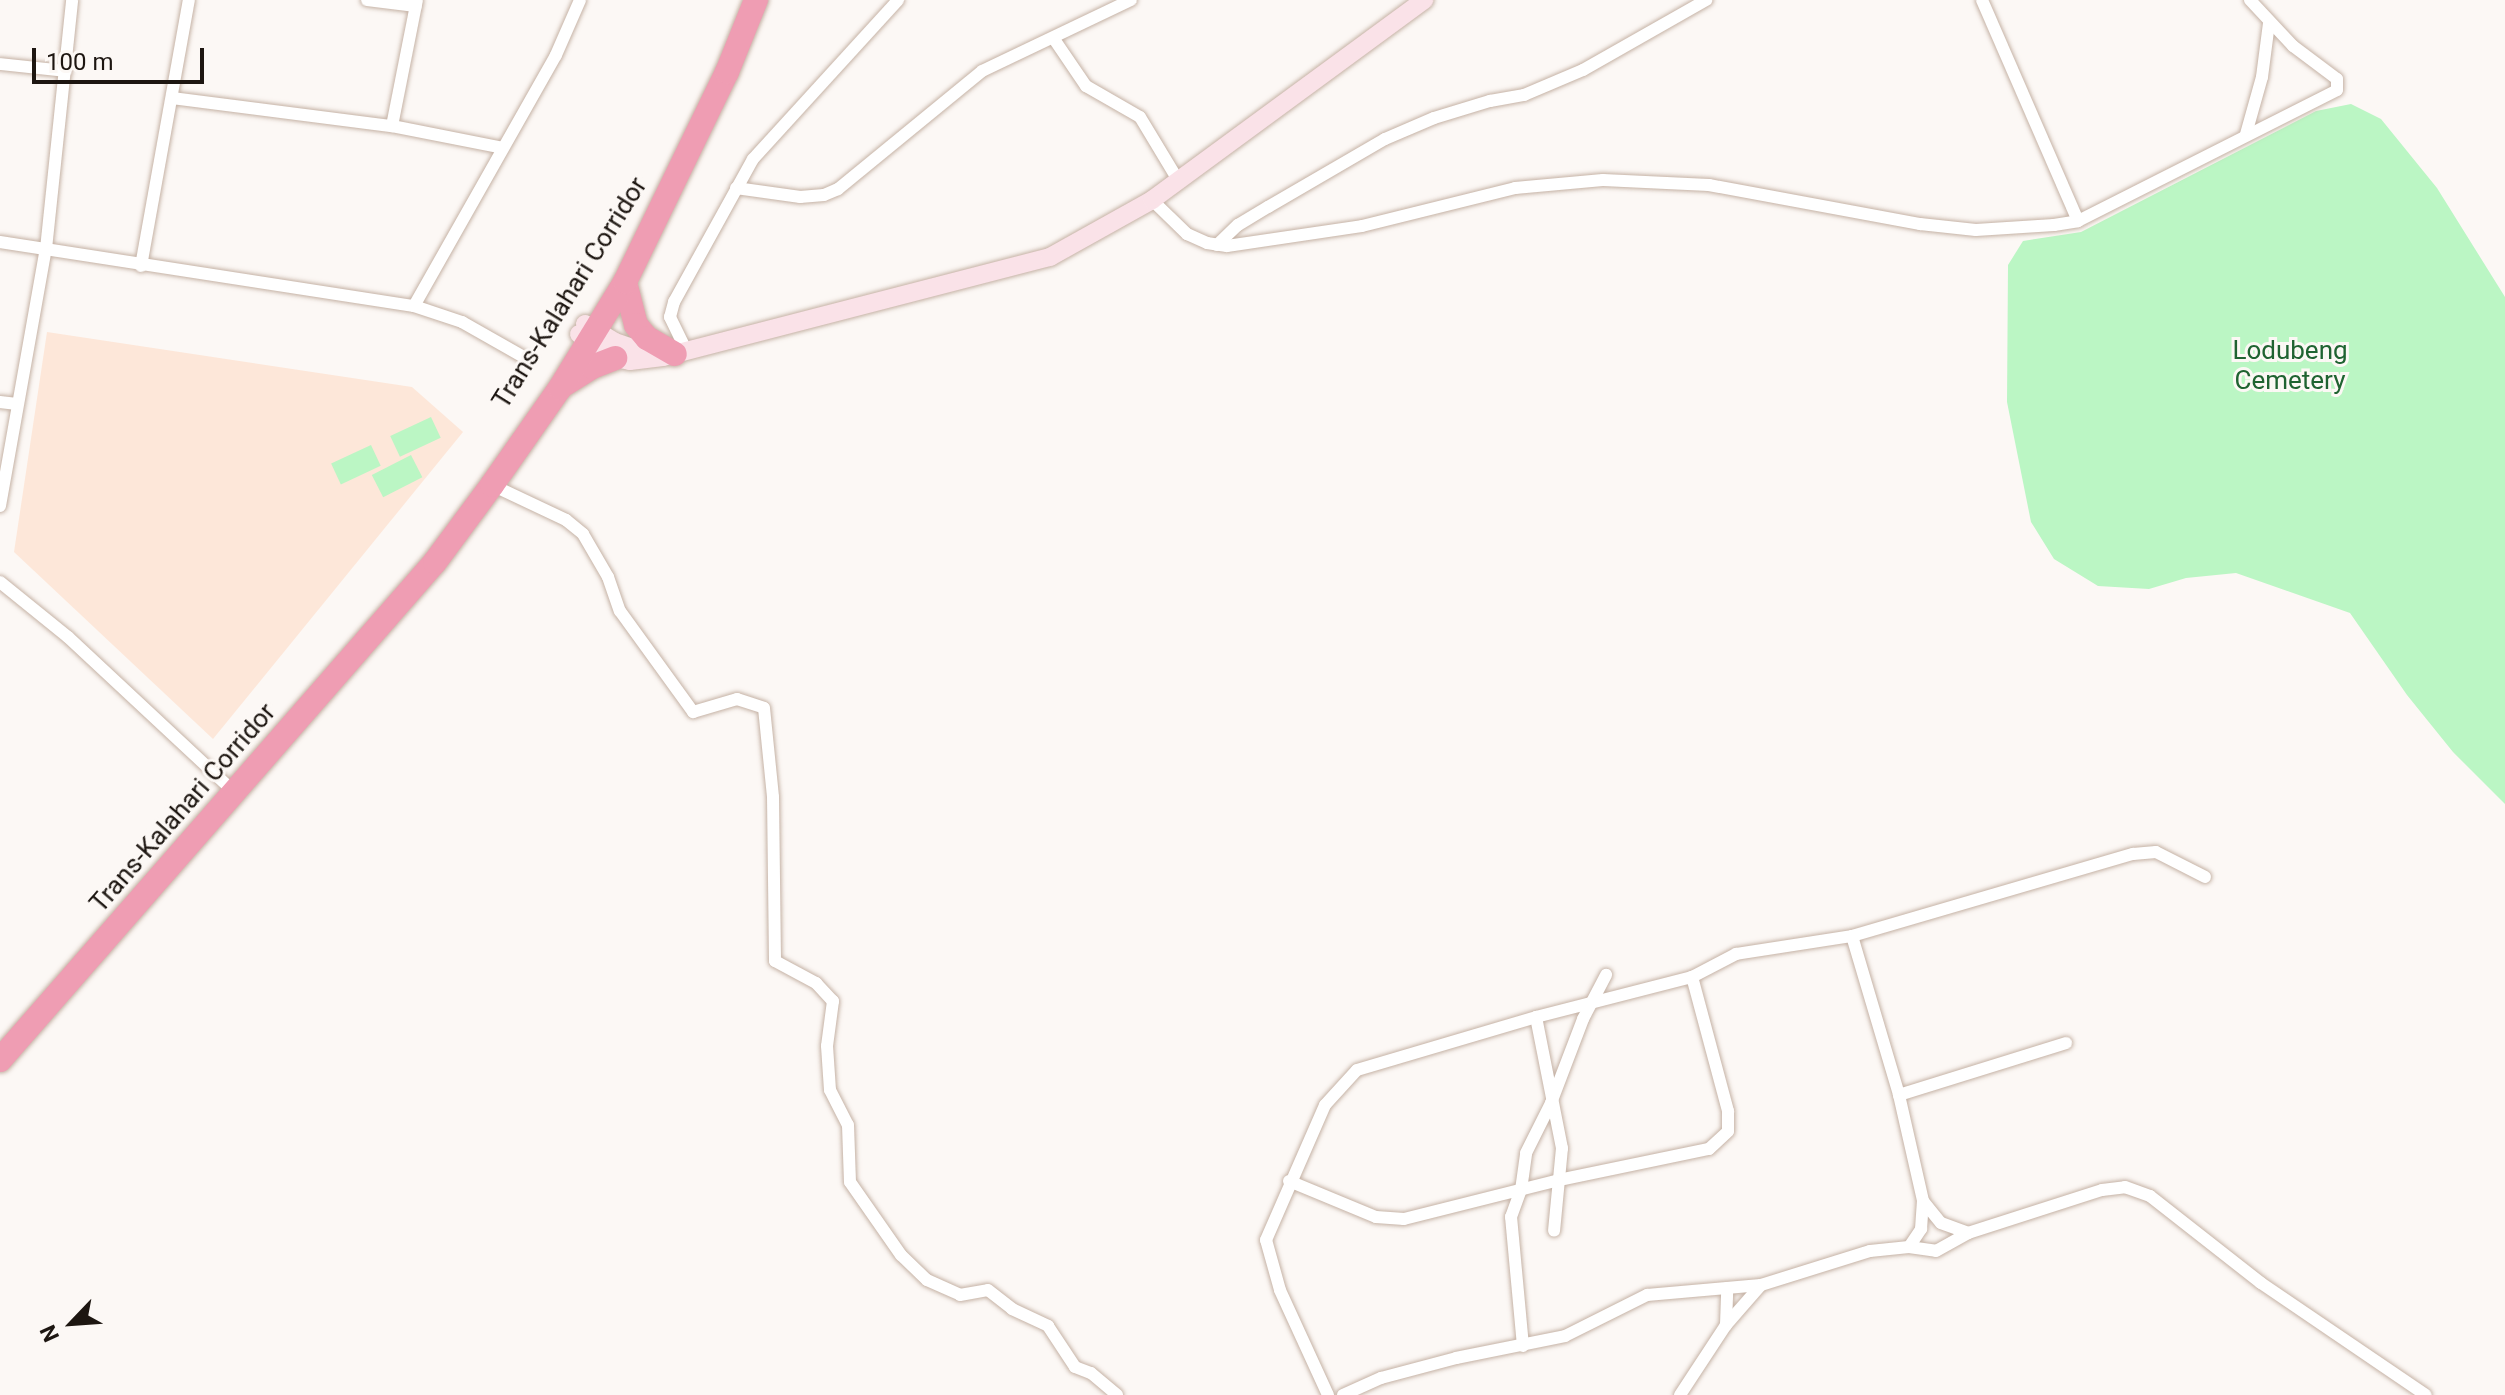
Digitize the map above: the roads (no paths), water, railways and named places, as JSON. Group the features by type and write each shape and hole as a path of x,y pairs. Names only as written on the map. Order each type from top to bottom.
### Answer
{"highway":[{"name":"Trans-Kalahari Corridor","path":"0,1060 435,562 492,485 560,388 624,256 672,183 727,72 756,0"},
{"name":"Trans-Kalahari Corridor","path":"408,591 625,282 664,207 672,183"},
{"path":"625,282 636,325 647,338 675,354"},
{"path":"560,388 592,367 615,358"}],"street":[{"path":"0,506 46,249 72,0"},
{"path":"141,266 189,0"},
{"path":"367,0 417,3 392,126"},
{"path":"414,306 556,55 580,0"},
{"path":"675,354 670,317 674,302 753,159 898,0"},
{"path":"736,188 800,197 824,195 838,189 982,71 1131,0"},
{"path":"587,332 615,358 630,361 675,354 1050,257 1152,200 1424,0"},
{"path":"1217,245 1238,225 1385,139 1462,109 1524,95 1583,70 1706,0"},
{"path":"1982,0 2078,221"},
{"path":"1152,200 1187,234 1217,245 1239,245 1362,226 1515,188 1603,180 1709,185 1904,222 1987,231 2078,221 2337,90 2337,79 2312,63 2269,23 2250,0"},
{"path":"2246,134 2262,77 2269,23"},
{"path":"1054,39 1086,86 1140,117 1178,180"},
{"path":"0,64 66,71"},
{"path":"172,98 392,126 503,148"},
{"path":"0,242 414,306 462,322 527,359"},
{"path":"587,332 641,353 675,354"},
{"path":"0,402 17,404"},
{"path":"492,485 566,520 583,534 608,577 620,611 693,712 737,699 764,708 773,797 775,961 816,983 833,1001 827,1046 830,1090 848,1125 850,1182 901,1255 927,1280 960,1295 988,1290 1012,1309 1048,1326 1075,1367 1091,1373 1117,1395"},
{"path":"0,582 68,637 233,791"},
{"path":"1328,1395 1280,1290 1266,1240 1289,1181 1325,1105 1357,1070 1536,1017 1692,977 1736,954 1852,936 2133,854 2156,852 2205,877"},
{"path":"1852,936 1899,1095 1923,1201 1921,1229 1909,1247"},
{"path":"1523,1346 1511,1217 1521,1190 1526,1153 1606,975"},
{"path":"1289,1181 1390,1219 1404,1219 1559,1180 1693,1155 1719,1143 1728,1131 1725,1099 1692,977"},
{"path":"1536,1017 1562,1148 1554,1231"},
{"path":"1899,1095 2066,1043"},
{"path":"1343,1395 1381,1378 1494,1348 1523,1346 1565,1336 1647,1295 1761,1285 1870,1251 1909,1247 1936,1251 1968,1233 2102,1190 2125,1187 2150,1196 2261,1283 2426,1395"},
{"path":"1923,1201 1941,1223 1968,1233"},
{"path":"1680,1395 1726,1325 1761,1285"},
{"path":"1726,1325 1727,1288"}],"park label":[{"name":"Lodubeng Cemetery","path":"2290,366"}]}
